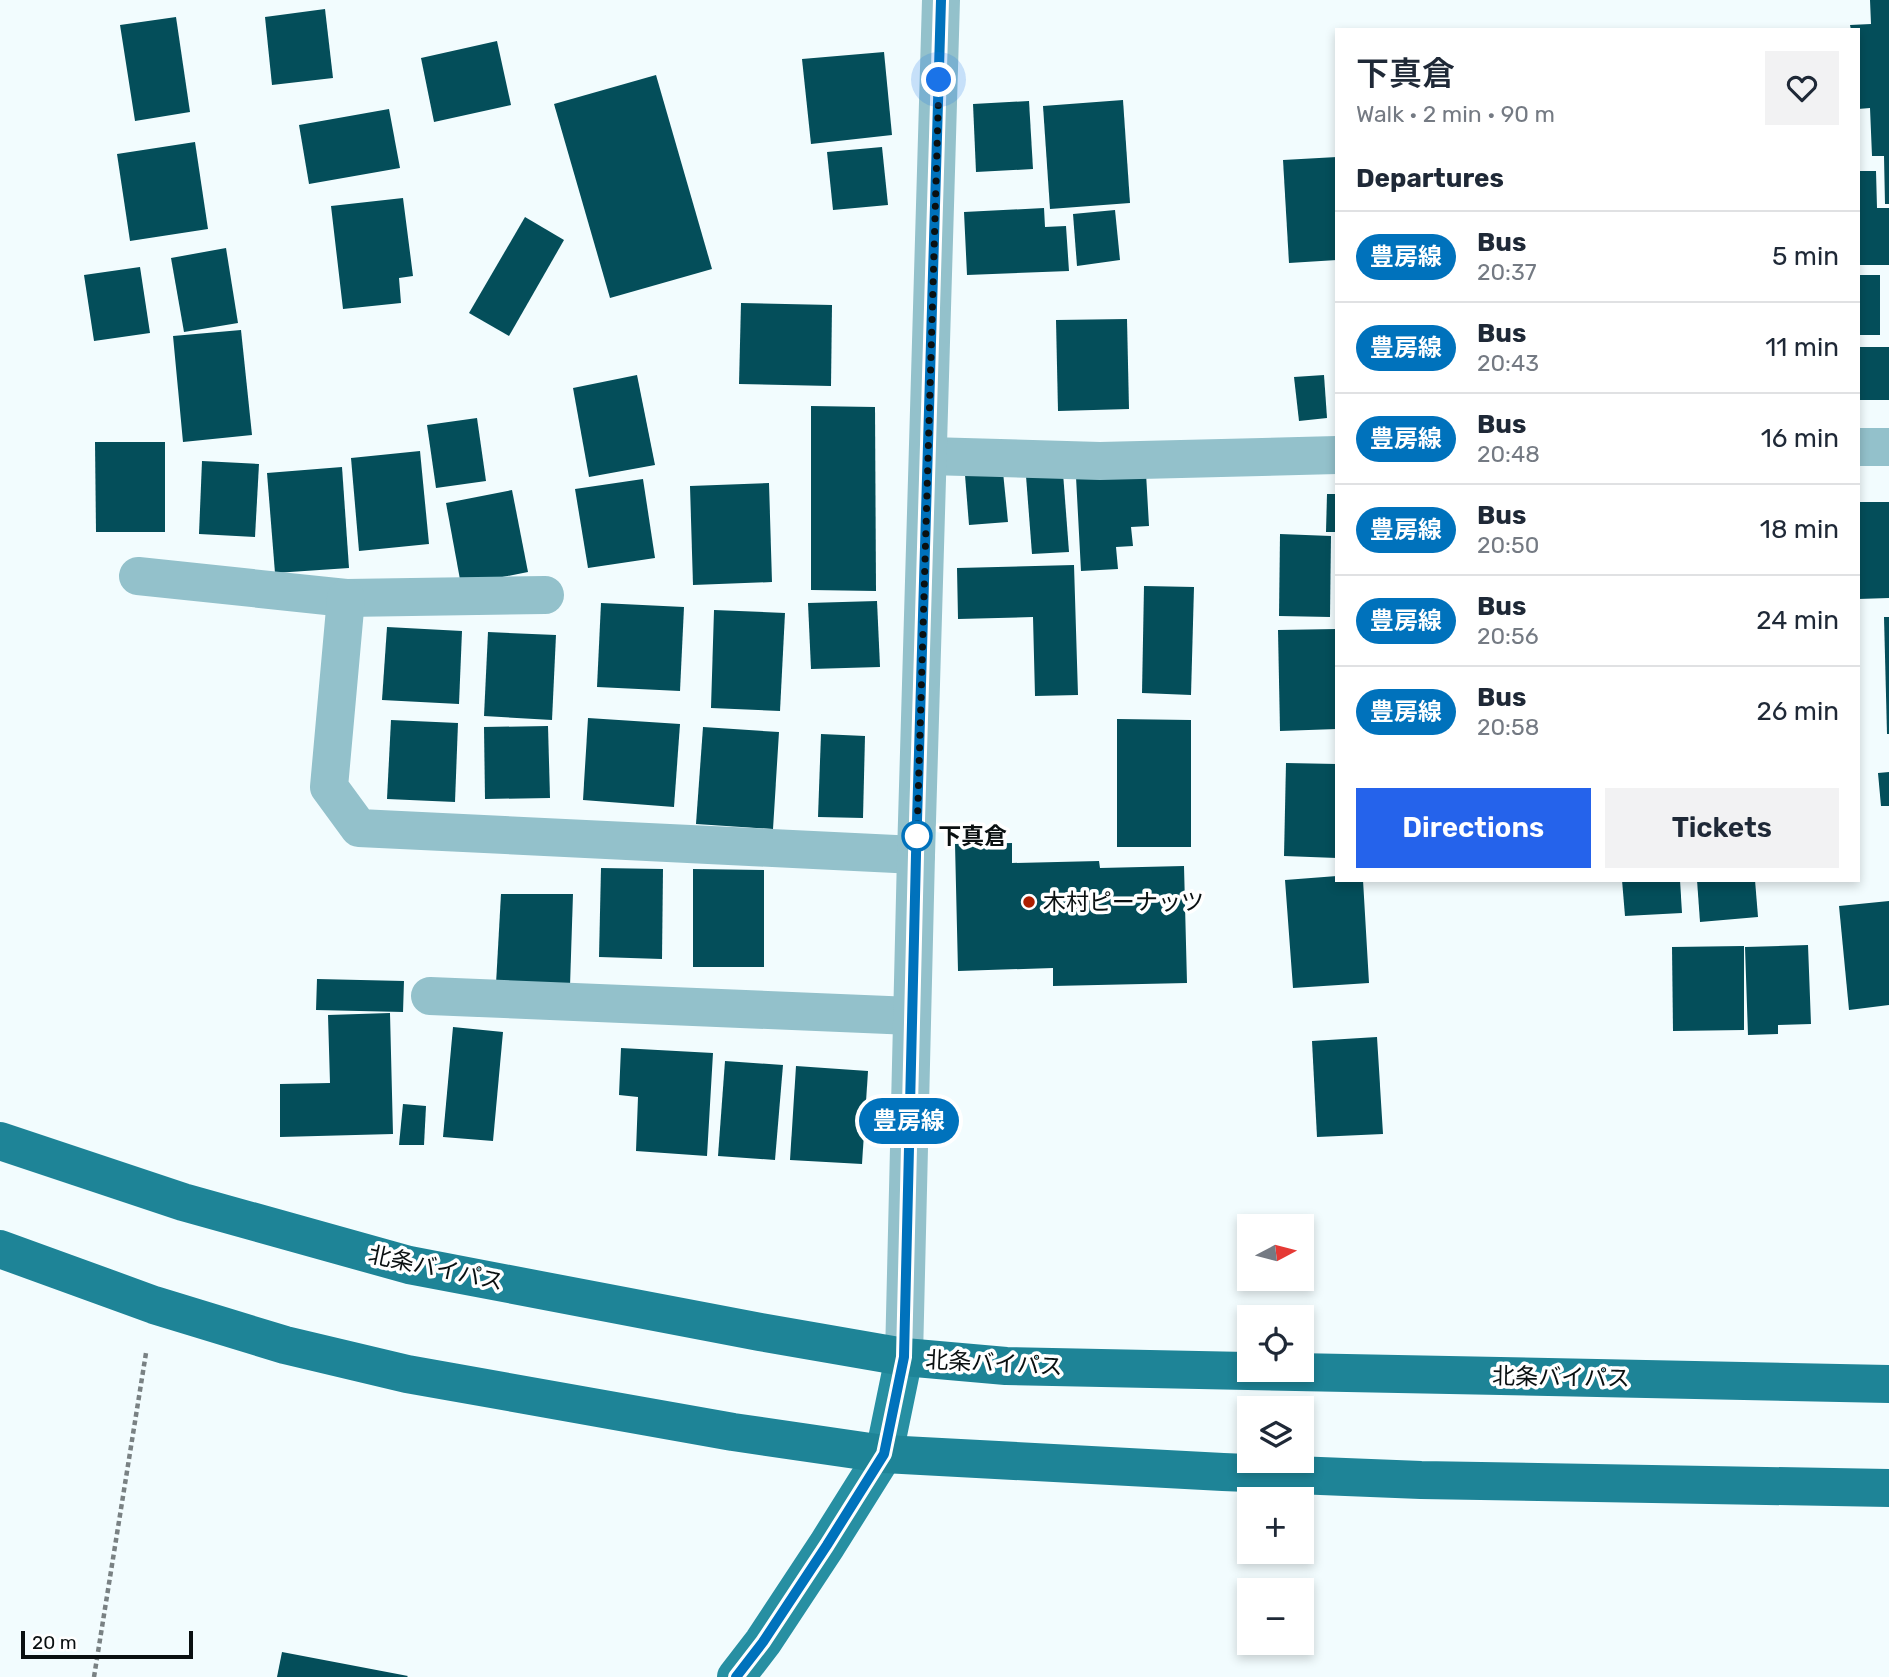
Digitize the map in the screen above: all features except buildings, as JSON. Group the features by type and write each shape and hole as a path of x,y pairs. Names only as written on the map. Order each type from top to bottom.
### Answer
{"highway":[{"name":"北条バイパス","path":"0,1141 183,1202 410,1265 904,1357 1006,1366 1889,1384"},
{"path":"0,1249 154,1305 285,1345 407,1374 733,1432 884,1454 1421,1480 1889,1488"}],"main road":[{"path":"736,1677 763,1642 884,1454 904,1357"}],"street":[{"path":"904,1357 941,0"},
{"path":"1860,447 1889,447"},
{"path":"929,456 1100,461 1335,455"},
{"path":"138,576 346,598 545,595"},
{"path":"346,598 329,787 359,828 916,855"},
{"path":"430,996 912,1016"}],"path":[{"path":"94,1677 154,1305"}],"bus line":[{"name":"豊房線","path":"736,1677 763,1642 884,1454 904,1357 941,0"}],"place":[{"name":"下真倉","path":"917,836"},
{"name":"木村ピーナッツ","path":"1029,902"}],"route":[{"path":"917,836 939,80"}]}
